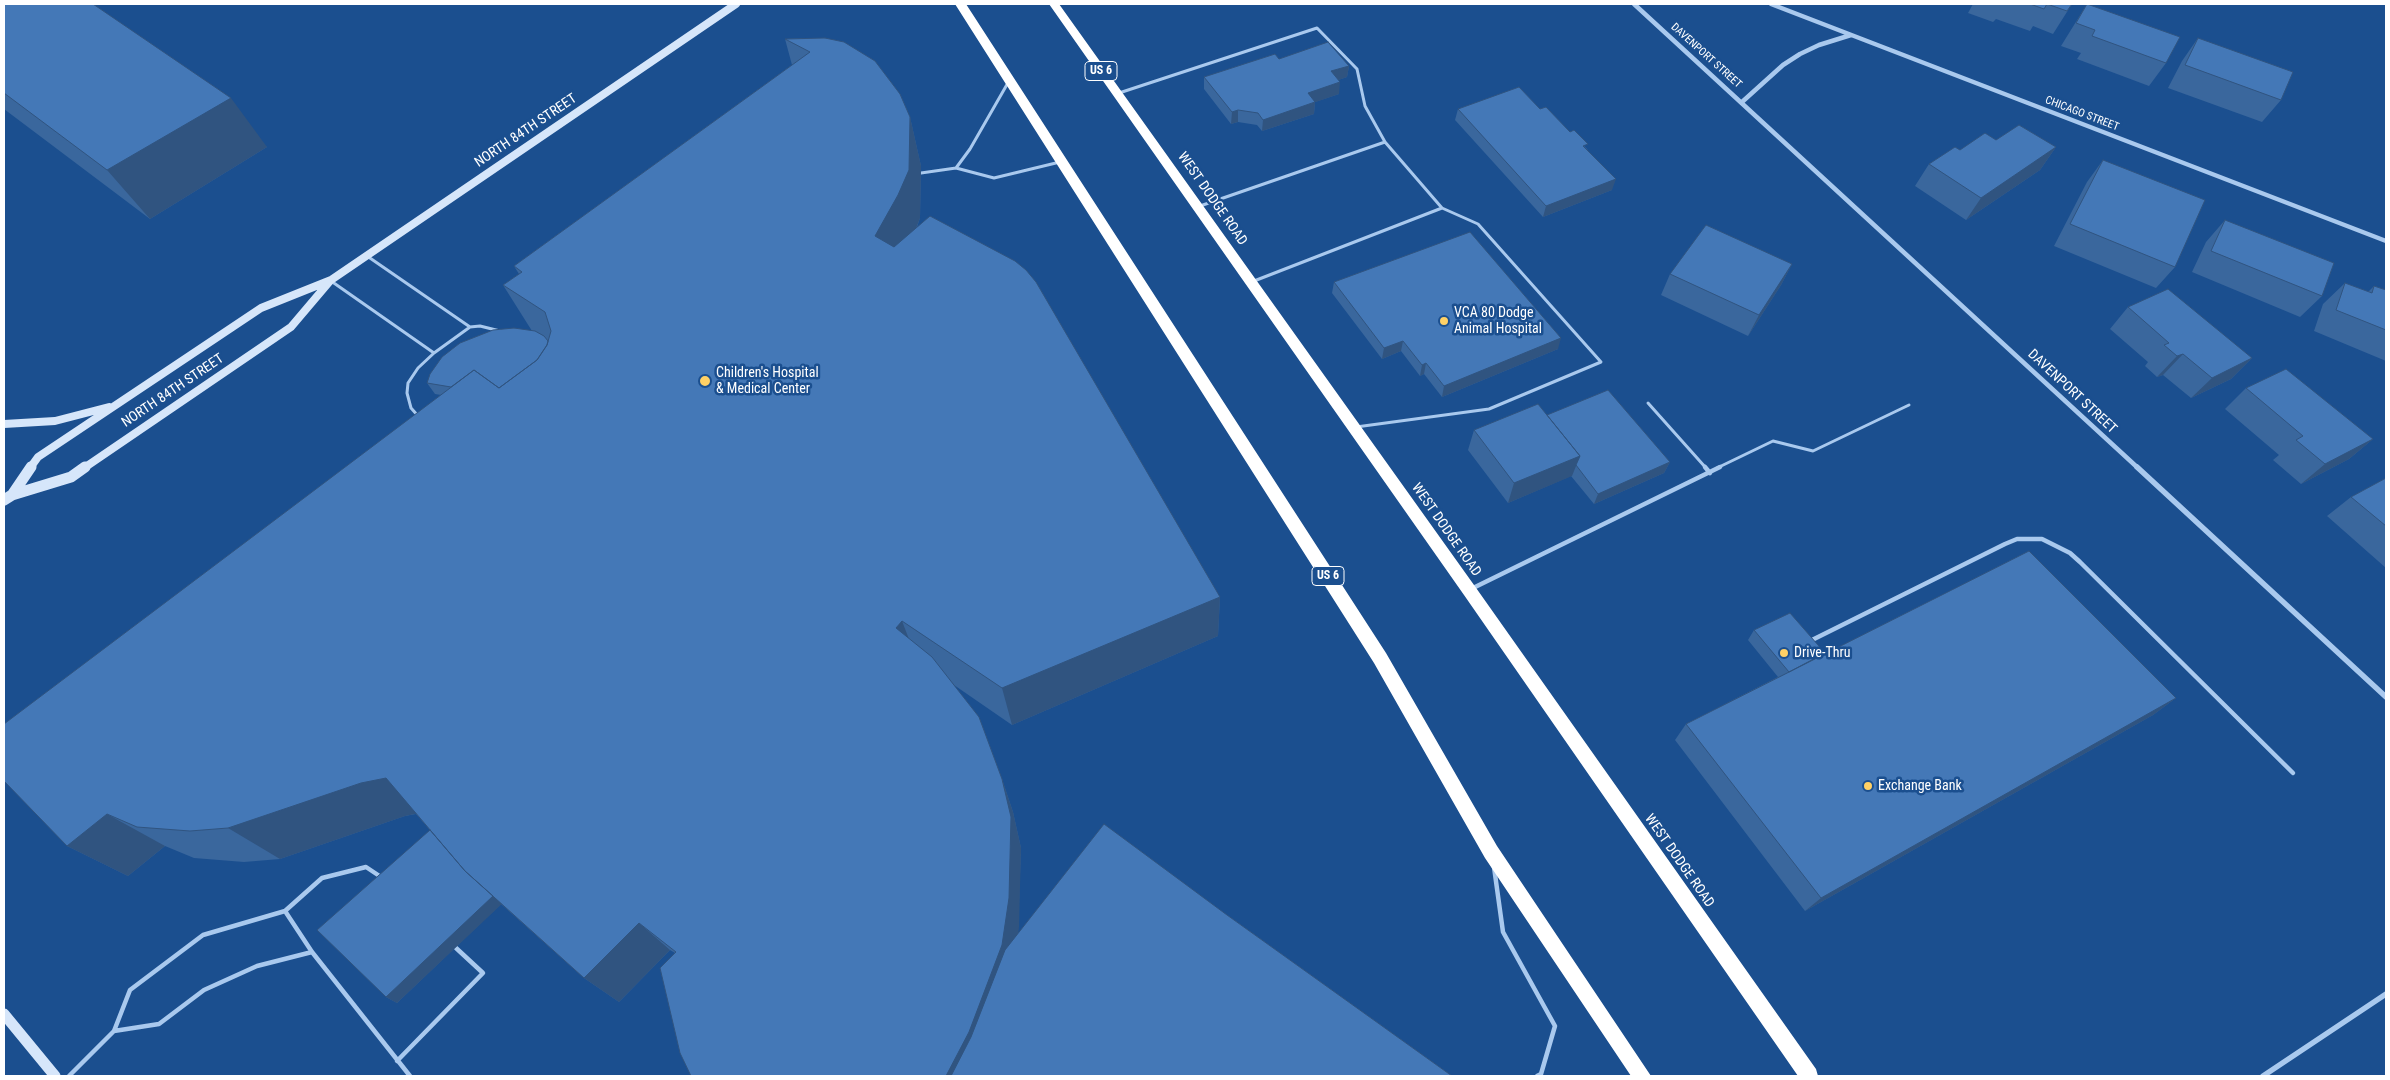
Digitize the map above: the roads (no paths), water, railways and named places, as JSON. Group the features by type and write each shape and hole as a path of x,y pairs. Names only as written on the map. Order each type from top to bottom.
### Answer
{"highway":[{"name":"US 6","path":"960,4 1010,79 1380,658 1492,852 1642,1076"},
{"name":"WEST DODGE ROAD","path":"1054,4 1469,590 1809,1076"}],"main road":[{"name":"NORTH 84TH STREET","path":"8,498 38,458 261,308 331,280 736,4"},
{"name":"NORTH 84TH STREET","path":"8,498 71,477 291,327 331,280"},
{"name":"NORTH 84TH STREET","path":"4,424 55,420 117,405"},
{"path":"4,1014 55,1076"}],"street":[{"name":"DAVENPORT STREET","path":"1634,4 2386,697"},
{"name":"CHICAGO STREET","path":"1771,4 2386,241"},
{"name":"DAVENPORT STREET","path":"1742,102 1783,65 1800,54 1819,45 1852,35"},
{"path":"2263,1076 2386,994"}],"lane":[{"path":"1117,94 1317,28 1357,69 1365,106 1385,142 1442,208 1478,224 1601,362 1489,409 1354,428"},
{"path":"956,168 970,149 1010,79"},
{"path":"1198,207 1385,142"},
{"path":"921,173 956,168 994,178 1063,162"},
{"path":"1251,282 1442,208"},
{"path":"367,256 470,327"},
{"path":"331,280 434,353"},
{"path":"423,419 415,414 411,408 407,393 408,384 418,368 434,353 470,327 480,326 503,332"},
{"path":"1648,403 1710,473"},
{"path":"1469,590 1773,441 1813,450 1909,405"},
{"path":"1802,644 2016,539 2042,539 2056,545 2080,562 2293,773"},
{"path":"1492,852 1504,932 1555,1026 1541,1074 1537,1076"},
{"path":"69,1076 114,1031 130,990 203,935 286,910 322,878 366,867 389,882"},
{"path":"286,910 312,952 410,1076"},
{"path":"397,1061 484,974 456,948"},
{"path":"114,1031 159,1024 204,990 257,966 312,952"}],"place":[{"name":"VCA 80 Dodge Animal Hospital","path":"1444,321"},
{"name":"Children's Hospital & Medical Center","path":"705,381"},
{"name":"Drive-Thru","path":"1784,653"},
{"name":"Exchange Bank","path":"1868,786"}]}
